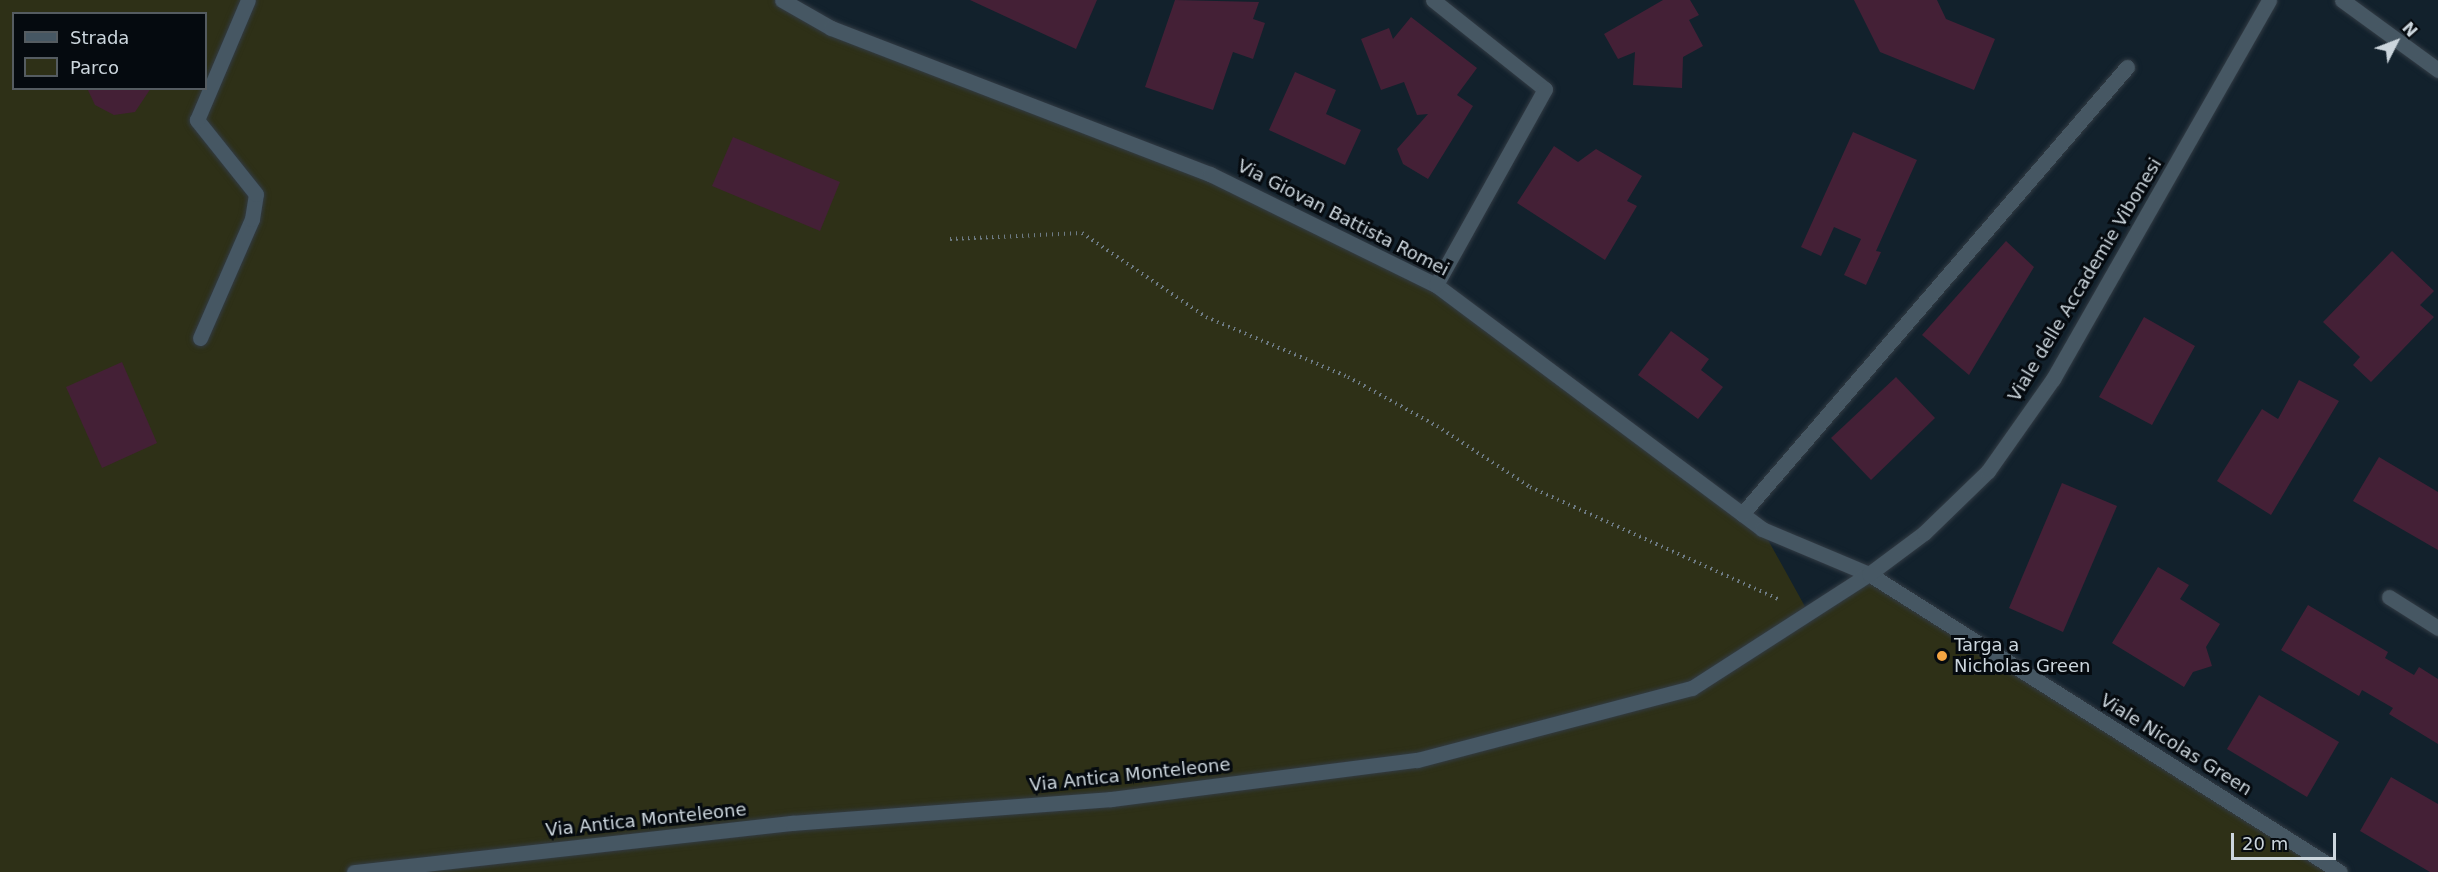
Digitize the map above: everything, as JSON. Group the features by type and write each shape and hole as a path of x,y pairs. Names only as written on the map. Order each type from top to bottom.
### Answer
{"street":[{"path":"200,338 252,219 256,194 197,120 248,0"},
{"name":"Via Giovan Battista Romei","path":"782,0 831,28 1210,174 1436,285 1762,529 1869,574"},
{"path":"1433,0 1545,89 1436,285"},
{"name":"Viale delle Accademie Vibonesi","path":"1869,574 1924,533 1988,471 2033,406 2136,238 2269,0"},
{"path":"2342,0 2438,70"},
{"path":"1742,514 2127,67"},
{"name":"Via Antica Monteleone","path":"354,872 792,823 1111,799 1417,760 1692,688 1869,574"},
{"name":"Viale Nicolas Green","path":"1869,574 2340,872"},
{"path":"2389,597 2438,628"}],"path":[{"path":"950,239 1082,233 1206,317 1348,377 1437,426 1530,487 1808,613"}],"green space":[{"path":"0,0 782,0 831,28 1210,174 1436,285 1762,529 1808,612 1869,574 2340,872 0,872"}],"building":[{"path":"970,0 1097,0 1076,49"},
{"path":"1175,0 1259,2 1253,19 1265,23 1253,59 1233,52 1213,110 1145,87"},
{"path":"1663,0 1690,0 1699,15 1689,20 1703,46 1683,57 1682,88 1633,85 1635,52 1618,59 1604,34"},
{"path":"1854,0 1937,0 1946,19 1995,39 1974,90 1880,52"},
{"path":"1411,17 1477,68 1457,95 1473,106 1428,179 1403,164 1397,149 1428,114 1417,115 1404,82 1381,90 1361,39 1389,28 1393,39"},
{"path":"1295,72 1336,90 1326,114 1361,130 1345,165 1269,130"},
{"path":"88,90 150,90 135,112 114,115 95,105"},
{"path":"1853,132 1917,160 1876,251 1881,252 1866,285 1844,275 1861,239 1834,227 1821,256 1801,247"},
{"path":"733,137 840,182 820,231 712,186"},
{"path":"1554,146 1578,162 1596,149 1642,176 1627,201 1637,206 1605,260 1517,203"},
{"path":"2006,241 2034,267 1969,375 1922,335"},
{"path":"2392,251 2434,291 2420,305 2434,317 2371,382 2353,365 2360,357 2323,322"},
{"path":"2144,317 2195,346 2152,425 2099,397"},
{"path":"1671,331 1709,359 1701,370 1723,387 1698,419 1638,375"},
{"path":"122,362 157,443 102,468 66,387"},
{"path":"1896,377 1935,418 1871,480 1831,438"},
{"path":"2299,380 2339,401 2271,515 2217,481 2262,409 2278,419"},
{"path":"2379,457 2438,492 2438,550 2353,501"},
{"path":"2062,483 2117,506 2063,632 2009,608"},
{"path":"2158,567 2189,585 2180,599 2220,624 2206,647 2212,666 2193,672 2184,687 2112,643"},
{"path":"2308,605 2388,652 2385,658 2414,675 2419,667 2438,679 2438,744 2389,714 2393,708 2362,690 2359,696 2281,650"},
{"path":"2259,695 2339,742 2307,797 2227,749"},
{"path":"2391,777 2438,804 2438,872 2430,872 2360,831"}],"place":[{"name":"Targa a Nicholas Green","path":"1942,656"}]}
